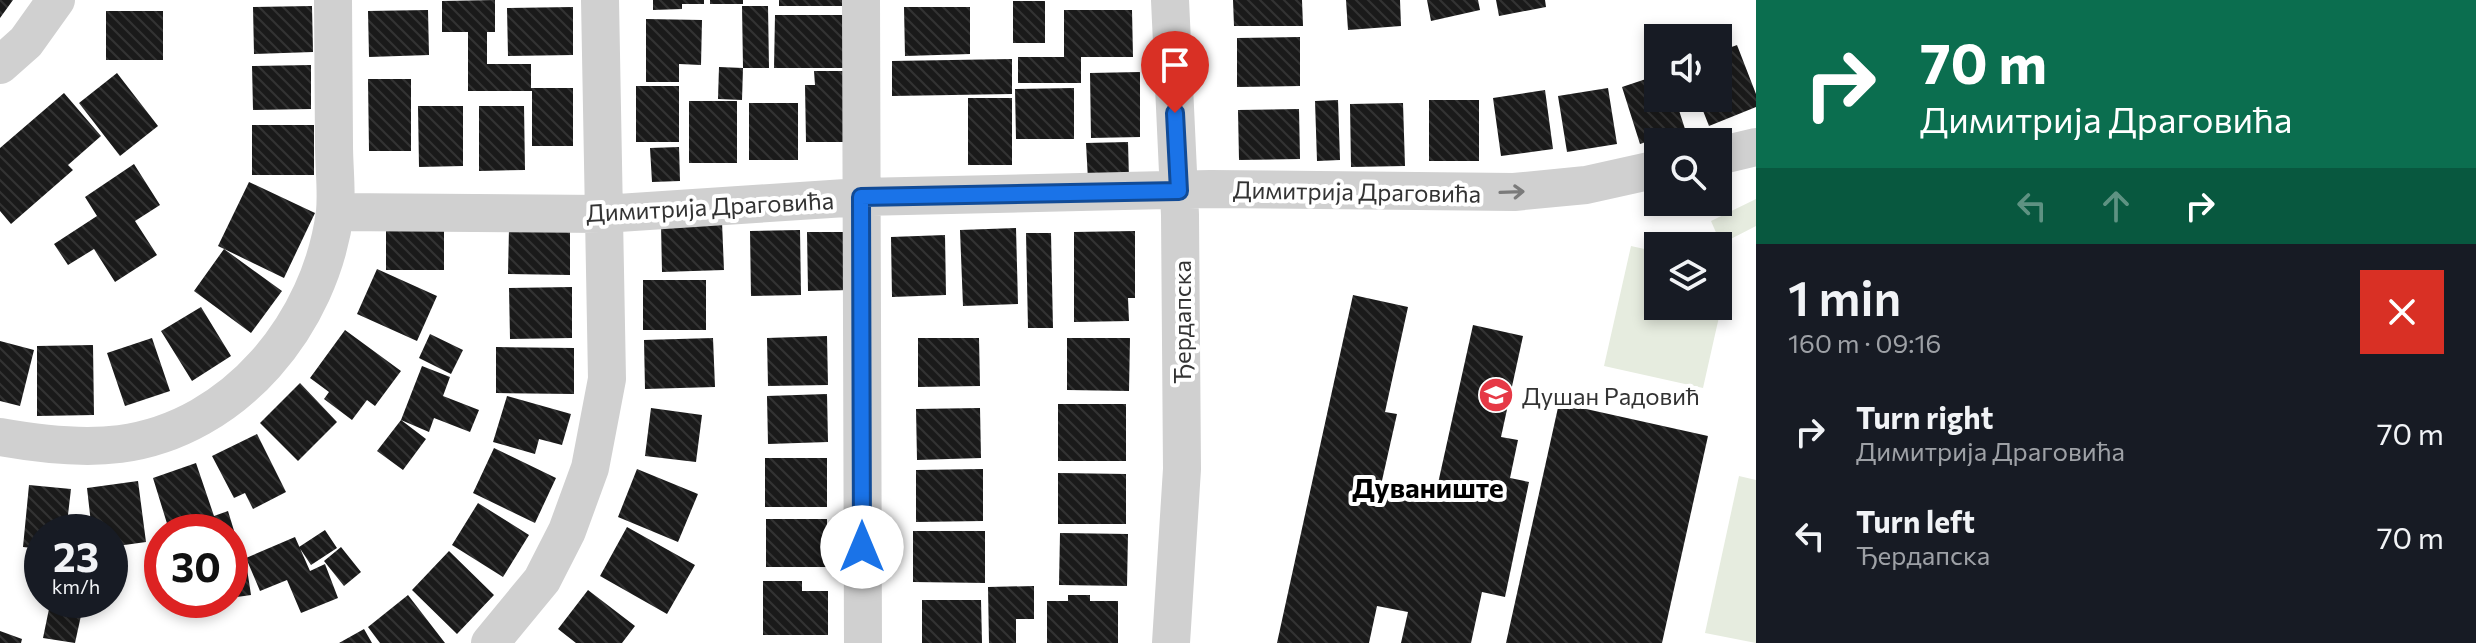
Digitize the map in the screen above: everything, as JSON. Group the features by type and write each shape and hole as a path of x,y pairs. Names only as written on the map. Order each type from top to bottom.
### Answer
{"street":[{"path":"0,65 26,42 56,0"},
{"path":"0,437 86,446 122,444 159,435 226,403 270,360 295,324 317,283 335,212 333,0"},
{"path":"490,643 542,580 567,531 590,468 607,379 600,0"},
{"path":"861,0 863,643"},
{"name":"Ђердапска","path":"1170,0 1179,191 1182,488 1171,643"},
{"path":"1732,153 1756,147"},
{"name":"Димитрија Драговића","path":"335,212 603,214 861,197 1179,191 1514,192 1586,185 1644,172"}],"shaded area":[{"path":"1756,199 1756,226 1732,238 1732,232 1716,232 1711,221 1721,216 1732,216 1732,211"},
{"path":"1631,246 1644,249 1644,320 1718,320 1703,388 1604,366"},
{"path":"1739,476 1756,480 1756,643 1705,633"}],"building":[{"path":"0,0 13,0 0,18"},
{"path":"495,0 495,32 487,32 487,64 531,64 531,88 573,88 573,146 532,146 532,91 468,91 468,32 442,32 442,1"},
{"path":"653,0 704,0 704,4 682,4 682,9 653,10"},
{"path":"710,0 743,0 743,4 710,4"},
{"path":"779,0 844,0 844,6 779,6"},
{"path":"1233,0 1302,0 1303,26 1234,26"},
{"path":"1346,0 1400,0 1401,26 1348,30"},
{"path":"1427,0 1478,0 1480,10 1431,21"},
{"path":"1496,0 1545,0 1546,7 1499,16"},
{"path":"1013,1 1045,1 1045,43 1013,43"},
{"path":"312,6 313,52 254,54 253,7"},
{"path":"742,6 768,6 769,68 743,68"},
{"path":"573,7 573,55 508,56 507,8"},
{"path":"904,7 970,7 970,54 905,56"},
{"path":"428,10 429,55 369,57 368,11"},
{"path":"1064,10 1132,10 1133,57 1081,57 1081,83 1018,83 1018,57 1064,57"},
{"path":"106,11 163,11 163,60 106,60"},
{"path":"775,15 843,15 843,68 774,68"},
{"path":"646,19 702,20 701,65 679,64 679,82 646,82"},
{"path":"1300,37 1300,86 1237,87 1237,38"},
{"path":"1737,45 1756,94 1756,107 1709,126 1704,112 1732,112 1732,47"},
{"path":"1012,59 1012,94 892,96 892,61"},
{"path":"311,65 311,109 253,110 252,66"},
{"path":"719,67 743,68 742,100 718,99"},
{"path":"814,71 848,71 849,142 806,142 805,85 815,85"},
{"path":"1140,72 1140,137 1091,138 1090,73"},
{"path":"117,73 158,126 120,156 79,103"},
{"path":"368,79 411,79 411,151 369,151"},
{"path":"1644,80 1644,112 1680,112 1685,128 1644,128 1644,143 1640,144 1622,87"},
{"path":"636,86 679,86 679,142 636,142"},
{"path":"1074,88 1074,139 1016,139 1015,89"},
{"path":"1608,88 1617,144 1567,152 1558,96"},
{"path":"1545,90 1553,149 1501,156 1493,98"},
{"path":"64,93 101,136 68,165 73,170 11,224 0,211 0,148"},
{"path":"968,98 1012,98 1012,165 968,165"},
{"path":"1338,100 1340,160 1317,161 1315,101"},
{"path":"1429,100 1479,100 1479,161 1429,161"},
{"path":"689,101 737,101 737,163 689,163"},
{"path":"749,103 798,103 798,160 749,160"},
{"path":"1403,103 1405,166 1351,167 1350,104"},
{"path":"418,106 463,106 463,166 419,167"},
{"path":"479,106 524,106 525,170 479,171"},
{"path":"1299,109 1300,159 1239,160 1238,110"},
{"path":"252,125 314,125 314,175 252,175"},
{"path":"1128,142 1129,179 1088,180 1086,143"},
{"path":"679,147 680,181 652,182 650,148"},
{"path":"134,164 160,205 135,221 157,255 115,282 94,249 68,265 54,244 97,216 85,197"},
{"path":"249,182 315,213 284,278 218,246"},
{"path":"722,222 724,270 662,272 661,224"},
{"path":"386,226 444,226 444,270 386,270"},
{"path":"509,228 570,228 570,275 508,274"},
{"path":"1016,228 1018,304 963,306 960,230"},
{"path":"800,230 801,295 751,296 750,231"},
{"path":"1135,231 1135,298 1128,298 1129,321 1074,322 1074,232"},
{"path":"807,232 851,232 851,290 808,291"},
{"path":"1026,233 1051,233 1053,328 1028,328"},
{"path":"945,235 946,295 892,297 891,237"},
{"path":"224,249 282,291 251,333 194,291"},
{"path":"377,269 437,296 417,341 357,314"},
{"path":"643,280 706,280 706,330 643,330"},
{"path":"572,287 572,338 510,339 509,288"},
{"path":"1353,295 1408,307 1385,412 1397,414 1381,485 1435,497 1473,325 1523,336 1501,437 1518,440 1510,478 1529,482 1505,597 1482,592 1471,643 1401,643 1408,612 1377,606 1369,643 1277,643"},
{"path":"201,307 231,356 192,381 161,331"},
{"path":"345,330 401,371 375,406 367,400 352,420 324,399 329,392 310,378"},
{"path":"430,334 463,350 451,374 419,358"},
{"path":"827,336 828,385 768,386 767,338"},
{"path":"152,338 170,391 125,406 107,353"},
{"path":"713,338 715,387 645,389 644,340"},
{"path":"918,338 979,338 980,386 918,387"},
{"path":"1067,338 1130,338 1129,391 1067,390"},
{"path":"0,341 34,350 20,406 0,401"},
{"path":"93,345 94,415 37,416 37,346"},
{"path":"496,347 574,348 574,394 496,393"},
{"path":"422,366 450,377 443,396 479,410 470,432 434,418 429,432 401,420"},
{"path":"300,383 337,422 298,461 260,423"},
{"path":"827,394 828,442 768,444 767,396"},
{"path":"507,396 571,414 562,445 539,439 535,454 493,442"},
{"path":"1559,403 1708,436 1662,643 1506,643"},
{"path":"1058,404 1126,404 1126,461 1058,461"},
{"path":"651,408 702,415 696,462 645,456"},
{"path":"980,408 981,458 917,460 916,409"},
{"path":"401,420 426,439 403,470 377,451"},
{"path":"257,434 286,492 253,509 245,493 234,498 212,456"},
{"path":"494,448 556,478 535,523 473,493"},
{"path":"765,458 827,458 827,507 765,507"},
{"path":"196,463 213,514 164,514 153,478"},
{"path":"637,469 698,494 678,542 618,517"},
{"path":"983,469 983,521 916,522 916,470"},
{"path":"1058,473 1126,474 1126,524 1058,524"},
{"path":"138,481 144,542 128,544 128,514 90,514 87,488"},
{"path":"29,485 71,489 68,514 26,514"},
{"path":"478,503 529,535 503,577 452,545"},
{"path":"766,519 827,519 827,567 766,567"},
{"path":"627,527 695,565 667,614 600,576"},
{"path":"325,530 337,548 311,565 299,547"},
{"path":"913,531 985,531 985,583 913,582"},
{"path":"1060,533 1128,534 1127,586 1059,585"},
{"path":"295,537 310,571 325,564 338,598 301,613 287,580 260,591 248,557"},
{"path":"341,547 361,572 344,586 324,561"},
{"path":"449,551 494,595 457,634 412,590"},
{"path":"763,581 802,581 802,591 828,591 828,635 763,635"},
{"path":"1034,586 1034,619 1016,619 1016,643 989,643 988,587"},
{"path":"588,590 635,626 622,643 576,643 558,629"},
{"path":"408,595 445,643 380,643 368,627"},
{"path":"1068,595 1090,595 1090,601 1118,601 1118,643 1047,643 1047,601 1068,601"},
{"path":"922,600 981,600 982,643 922,643"},
{"path":"47,618 80,618 75,643 43,638"},
{"path":"364,629 372,643 339,643"},
{"path":"0,631 22,639 21,643 0,643"}],"place":[{"name":"Душан Радовић","path":"1496,395"}],"district":[{"name":"Дуваниште","path":"1428,487"}],"route":[{"path":"862,547 861,197 1179,191 1175,113"}]}
